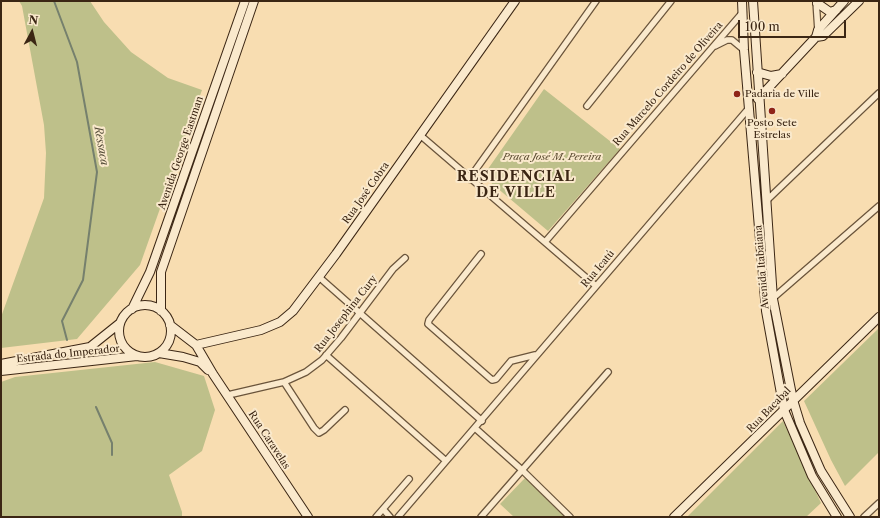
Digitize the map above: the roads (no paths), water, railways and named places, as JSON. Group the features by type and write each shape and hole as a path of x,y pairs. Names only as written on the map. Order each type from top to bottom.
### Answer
{"street":[{"name":"Avenida George Eastman","path":"132,309 150,272 245,1"},
{"name":"Avenida George Eastman","path":"161,311 162,272 254,1"},
{"name":"Rua José Cobra","path":"196,345 271,327 293,311 319,277 515,1"},
{"path":"469,178 596,1"},
{"path":"587,106 671,1"},
{"name":"Avenida Itabaiana","path":"742,1 744,50 750,107 764,302 784,410 812,476 837,517"},
{"name":"Avenida Itabaiana","path":"753,1 774,299 793,400 800,423 820,471 850,517"},
{"name":"Rua Icatú","path":"398,517 482,421 535,355 570,318 750,107 819,35 844,1"},
{"path":"819,35 859,1"},
{"path":"816,2 830,12 836,10"},
{"path":"816,2 819,35"},
{"name":"Rua Marcelo Cordeiro de Oliveira","path":"545,242 743,12"},
{"path":"711,48 727,40 734,41 744,50"},
{"path":"758,72 772,76 782,74"},
{"path":"766,201 879,93"},
{"path":"420,135 596,286"},
{"path":"764,302 774,299 879,206"},
{"path":"481,254 429,320 428,324 492,380 496,379 511,361 535,355"},
{"name":"Rua Josephina Cury","path":"228,396 284,382 306,372 326,355 393,269 405,258"},
{"path":"319,277 359,314 482,421"},
{"path":"147,305 161,311 170,325 196,345 213,374 200,362 183,357 159,353 144,357 136,356 129,352 121,343 118,331 120,323 127,312 132,309 147,305"},
{"name":"Rua Bacabal","path":"674,517 879,317"},
{"path":"1,364 90,347 120,323"},
{"path":"159,353 169,341 170,325"},
{"path":"326,355 446,461"},
{"name":"Estrada do Imperador","path":"1,371 136,356"},
{"path":"481,517 608,372"},
{"name":"Rua Caravelas","path":"213,374 308,517"},
{"path":"284,382 314,428 319,433 345,410"},
{"path":"475,428 522,470 570,517"},
{"path":"376,517 409,479"},
{"path":"864,517 879,503"},
{"path":"383,509 390,517"}],"waterway":[{"name":"Ressaca","path":"54,1 77,62 97,172 83,280 62,321 67,340"},
{"name":"Ressaca","path":"96,407 112,443 112,455"}],"place":[{"name":"Padaria de Ville","path":"737,94"},
{"name":"Posto Sete Estrelas","path":"772,111"}],"district":[{"name":"RESIDENCIAL DE VILLE","path":"516,186"}],"park label":[{"name":"Praça José M. Pereira","path":"552,157"}]}
